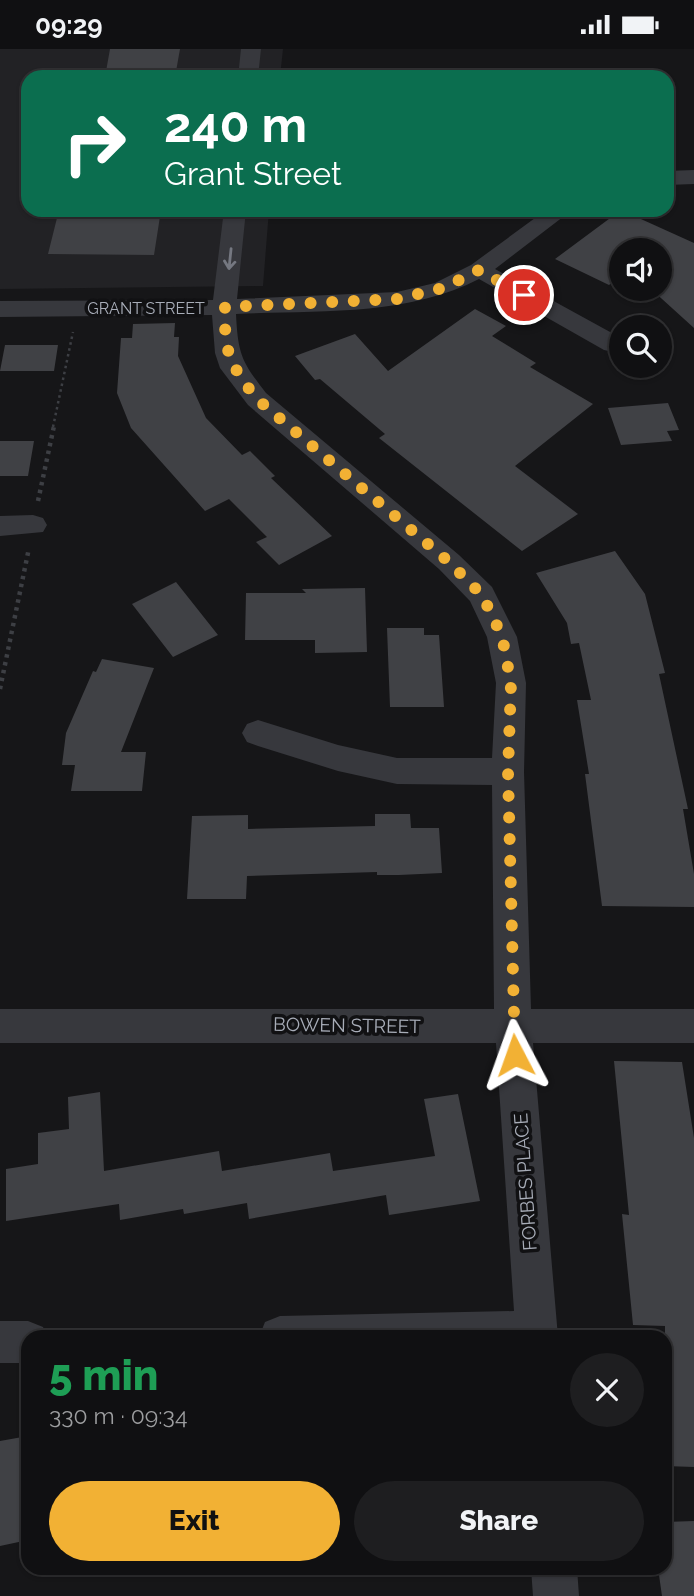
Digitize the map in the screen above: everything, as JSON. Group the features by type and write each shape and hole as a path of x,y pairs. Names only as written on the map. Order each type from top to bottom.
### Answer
{"street":[{"path":"249,70 251,49"},
{"path":"674,178 694,177"},
{"name":"FORBES PLACE","path":"234,217 225,307 225,342 233,369 257,399 449,562 482,595 502,636 511,683 508,772 513,1027 537,1330"},
{"name":"GRANT STREET","path":"0,309 225,307 397,299 443,288 479,270 551,217"},
{"path":"479,270 609,342"},
{"path":"0,526 33,525"},
{"path":"258,733 338,758 397,771 508,772"},
{"name":"BOWEN STREET","path":"0,1025 694,1025"},
{"path":"0,1342 21,1342"},
{"path":"554,1575 556,1596"}],"shaded area":[{"path":"0,49 283,49 281,70 21,70 21,217 268,217 263,286 0,289"}],"building":[{"path":"110,49 180,49 176,70 106,70"},
{"path":"57,217 160,217 154,255 48,254"},
{"path":"612,217 636,217 694,243 694,328 664,301 672,301 672,238 609,238 609,285 555,259"},
{"path":"475,309 506,326 492,336 536,363 530,367 593,404 515,466 578,514 522,551 379,438 385,434 320,379 315,380 295,356 355,334 388,371"},
{"path":"175,323 174,337 179,337 178,356 206,418 242,455 250,451 275,476 271,478 332,536 279,565 256,542 267,537 229,499 205,511 131,428 117,393 121,338 132,338 133,324"},
{"path":"5,345 58,345 54,371 0,371"},
{"path":"668,403 679,430 667,431 672,441 621,445 608,408"},
{"path":"0,441 34,441 28,476 0,476"},
{"path":"615,551 645,594 665,673 659,674 688,809 683,809 694,874 694,907 602,906 585,774 589,774 577,700 591,700 579,643 571,644 567,623 536,573"},
{"path":"176,582 218,635 173,657 132,604"},
{"path":"365,588 367,652 315,653 315,640 245,640 246,593 306,593 302,589"},
{"path":"387,628 424,628 424,635 439,635 444,707 390,707"},
{"path":"102,659 154,668 121,752 146,752 142,791 71,791 75,765 62,765 66,733 93,671 96,672"},
{"path":"375,814 410,814 411,828 439,828 442,873 247,876 246,899 187,899 192,816 248,815 248,829 375,826"},
{"path":"614,1061 682,1062 694,1138 694,1467 672,1466 672,1330 665,1330 665,1326 633,1325 622,1214 629,1215"},
{"path":"100,1092 104,1171 219,1151 222,1171 330,1153 333,1171 435,1156 424,1099 458,1094 480,1201 389,1215 386,1195 249,1219 247,1203 184,1214 183,1209 120,1220 119,1204 6,1221 6,1169 38,1164 38,1133 69,1129 68,1097"},
{"path":"21,1437 21,1542 0,1546 0,1441"},
{"path":"694,1521 694,1596 662,1596 659,1575 672,1575 672,1522"}],"route":[{"path":"515,1055 508,772 511,683 502,636 482,595 449,562 257,399 233,369 225,342 225,307 397,299 443,288 479,270 524,295"}]}
